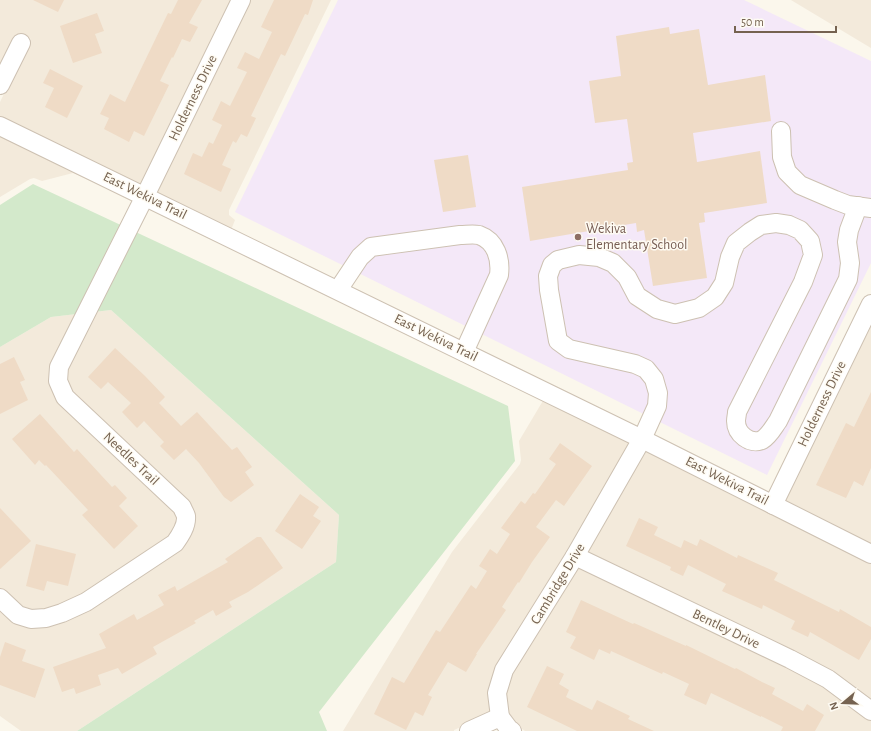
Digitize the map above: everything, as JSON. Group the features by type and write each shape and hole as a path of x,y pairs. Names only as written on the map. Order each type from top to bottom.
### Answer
{"street":[{"name":"Holderness Drive","path":"145,196 241,0"},
{"path":"0,85 21,43"},
{"name":"East Wekiva Trail","path":"0,126 642,438 871,554"},
{"path":"782,131 782,157 787,172 800,185 841,203 864,207"},
{"name":"Needles Trail","path":"0,598 18,615 31,619 46,618 62,613 86,602 175,544 182,533 186,516 182,507 65,397 58,381 59,367 145,196"},
{"name":"Cambridge Drive","path":"500,717 497,693 504,670 575,556 642,438 657,406 658,393 654,379 646,369 635,364 569,349 558,341 549,290 548,276 552,265 558,260 579,255 599,257 613,263 627,278 637,296 657,309 675,314 699,308 715,297 724,283 730,257 736,243 750,232 761,225 776,223 789,225 800,230 810,242 813,255 803,282 737,412 736,422 741,435 750,441 761,440 769,435 778,421 848,279 850,263 847,242 849,230 864,207"},
{"path":"338,290 360,257 372,247 460,235 479,235 492,244 499,258 500,266 498,275 464,352"},
{"name":"Holderness Drive","path":"773,504 871,304"},
{"name":"Bentley Drive","path":"575,556 790,659 828,679 871,711"},
{"path":"468,731 500,717 512,731"}],"shaded area":[{"path":"0,0 233,0 141,186 0,118 0,102 31,39 17,34 0,68"},
{"path":"249,0 331,0 229,210 229,215 235,220 231,230 155,193"},
{"name":"Wekiva Elementary School","path":"338,0 744,0 871,61 871,263 767,475 235,212"},
{"path":"791,0 871,0 871,48"},
{"path":"0,134 116,191 73,173 42,181 34,178 30,179 0,197"},
{"path":"111,310 339,515 336,562 77,731 21,731 0,716 0,347 51,317"},
{"path":"871,321 871,545 783,501"},
{"path":"544,399 632,442 492,713 454,731 343,731 452,552 520,464 519,441"},
{"path":"645,448 871,562 871,702 585,553"},
{"path":"578,566 823,685 871,721 871,731 525,731 515,724 508,714 505,693 511,672"}],"green space":[{"path":"33,184 508,406 515,461 319,712 327,731 77,731 336,562 339,515 111,310 51,317 0,347 0,205"}],"building":[{"path":"33,0 64,0 58,12"},
{"path":"178,0 202,0 189,23 198,27 190,42 182,39 160,81 169,85 144,136 134,131 129,142 104,129 109,118 100,114 110,94 125,102 168,13 171,14"},
{"path":"274,0 313,0 308,15 305,14 285,56 281,54 251,116 256,118 247,137 241,134 236,143 233,141 222,165 231,169 221,192 184,174 193,153 202,157 209,142 213,144 222,125 212,120 221,101 230,106 247,72 237,68 245,52 259,59 272,32 261,27"},
{"path":"97,13 104,31 95,34 102,53 73,63 60,26"},
{"path":"669,27 670,34 699,29 708,85 765,75 771,121 693,133 697,162 760,151 767,203 704,213 705,222 699,223 707,278 653,286 644,230 637,232 636,223 530,241 522,187 628,170 627,163 633,162 627,119 595,123 589,81 621,76 616,36"},
{"path":"50,69 83,86 67,118 45,107 54,88 43,83"},
{"path":"468,155 476,207 443,212 434,160"},
{"path":"115,348 165,397 159,403 181,426 197,412 232,450 237,447 252,467 245,472 254,485 231,502 224,497 199,463 186,449 174,460 160,446 164,442 144,421 137,428 122,412 131,403 108,382 101,389 88,377"},
{"path":"14,357 25,380 20,382 28,400 0,414 0,364"},
{"path":"871,392 871,468 863,486 854,481 846,498 816,485 846,423 854,427"},
{"path":"40,414 74,452 77,449 112,487 115,485 127,498 119,506 138,526 114,549 82,515 88,510 46,465 45,466 39,460 35,465 12,439"},
{"path":"560,443 592,466 564,506 556,500 536,527 550,537 502,607 506,610 476,654 466,672 448,662 428,695 432,697 423,716 415,712 406,730 374,714 392,677 404,683 436,630 440,632 471,585 476,589 487,571 479,566 490,549 497,554 510,534 501,528 521,501 525,504 533,493 535,494 556,464 549,459"},
{"path":"300,494 319,507 313,516 321,521 302,549 275,531"},
{"path":"0,508 31,541 0,569"},
{"path":"639,518 658,527 654,535 681,548 684,540 697,546 700,539 737,558 738,555 778,573 774,580 839,612 840,609 871,627 871,639 859,660 810,632 808,637 791,629 795,621 763,605 762,609 722,591 726,584 688,565 683,576 670,570 671,567 626,546"},
{"path":"257,537 261,537 283,568 248,592 229,602 232,607 216,616 213,610 194,621 196,623 153,647 157,654 122,674 118,668 98,675 101,685 76,694 74,688 62,692 53,667 106,648 99,634 134,614 137,620 164,605 158,595 175,586 177,591 228,562 225,559"},
{"path":"36,544 76,554 68,586 47,581 44,591 26,586"},
{"path":"581,600 633,624 634,623 686,645 735,669 736,668 775,688 772,694 803,711 807,704 824,715 815,731 781,731 783,727 711,693 706,705 684,695 689,684 663,672 662,674 611,651 610,654 599,649 594,660 570,648 576,637 566,632"},
{"path":"5,642 26,650 22,661 45,669 35,698 0,685 0,657"},
{"path":"547,666 564,674 559,684 569,690 566,697 592,710 597,700 630,716 628,719 654,731 577,731 527,707"}],"place":[{"name":"Wekiva Elementary School","path":"578,237"}]}
